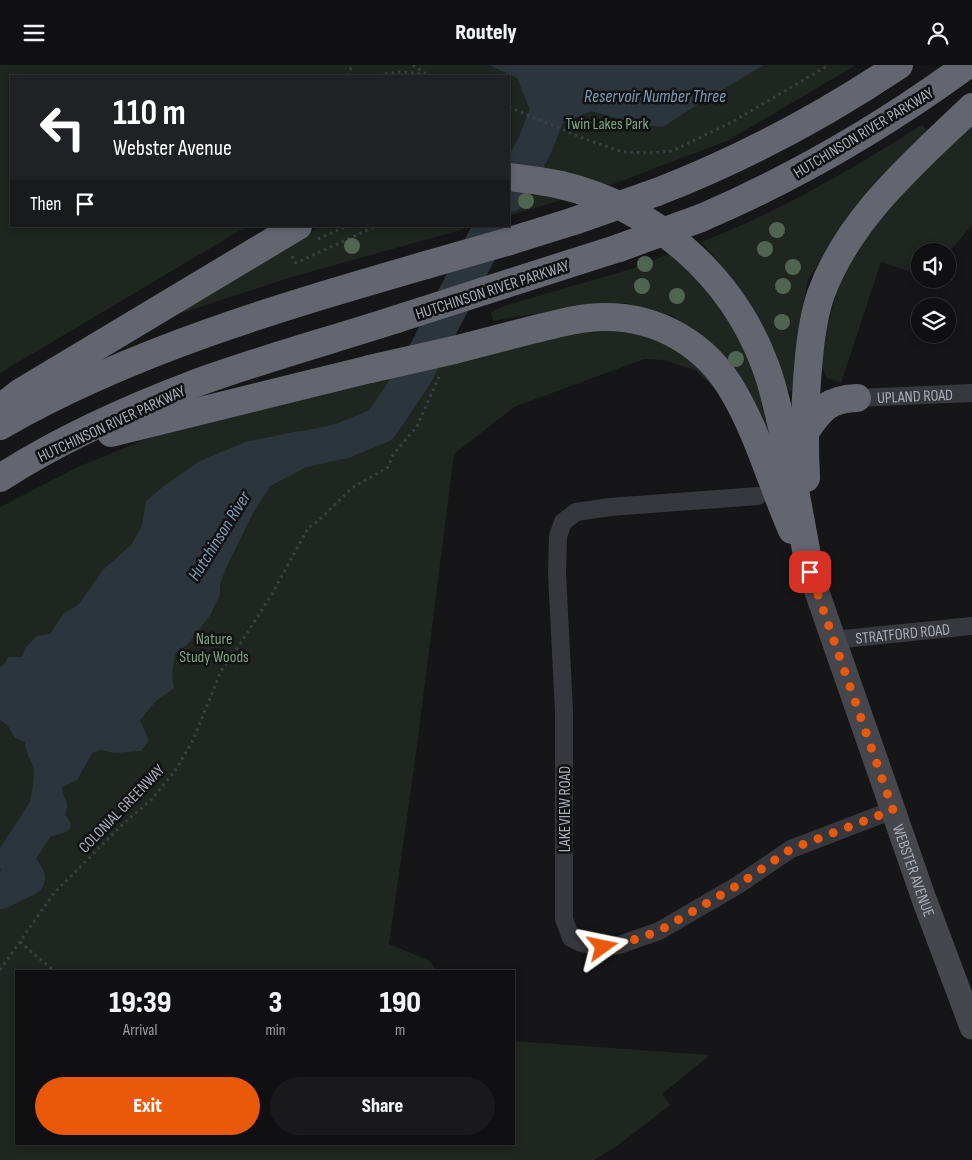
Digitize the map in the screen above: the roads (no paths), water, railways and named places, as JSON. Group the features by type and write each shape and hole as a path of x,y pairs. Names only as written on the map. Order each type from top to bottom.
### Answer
{"highway":[{"path":"0,426 69,389 149,354 227,326 510,241 657,192 714,168 779,137 844,101 899,65"},
{"name":"HUTCHINSON RIVER PARKWAY","path":"0,479 61,444 125,413 192,385 620,248 701,218 784,179 849,144 911,105 967,65"},
{"path":"810,572 805,432 806,392 814,319 821,295 832,269 860,224 880,199 911,165 972,107"},
{"path":"519,178 561,185 583,191 642,218 689,252 728,295 742,316 756,343 772,383 792,473 810,572"},
{"path":"0,408 21,392 302,239"},
{"path":"61,444 370,369 448,360 560,323 601,317 636,319 662,327 681,337 715,366 734,392 758,444 779,501 810,572"},
{"path":"805,432 817,414 828,404 838,400 858,398"}],"street":[{"name":"UPLAND ROAD","path":"858,398 972,393"},
{"name":"LAKEVIEW ROAD","path":"758,496 610,507 576,512 563,522 558,537 557,575 564,711 564,919 571,938 582,943 603,947 619,945 659,931 738,885 791,849 893,810"},
{"name":"WEBSTER AVENUE","path":"810,572 924,899 972,1027"},
{"name":"STRATFORD ROAD","path":"833,640 972,626"}],"water":[{"name":"Reservoir Number Three","path":"489,65 764,65 663,127 641,125 591,111 562,123 530,110 517,78"},
{"path":"299,431 317,431 297,459 274,480 253,513 227,566 220,584 220,594 211,614 187,645 175,653 172,675 174,688 156,701 140,720 149,741 141,751 115,753 100,750 92,753 77,780 62,787 66,815 71,824 70,828 66,832 23,847 21,840 31,797 34,771 25,742 15,738 8,726 0,720 0,667 5,664 8,657 22,657 25,648 37,636 50,634 64,613 78,605 103,570 131,545 142,526 146,501 165,485 200,461 245,442"}],"waterway":[{"name":"Hutchinson River","path":"510,192 535,145 546,117"},
{"name":"Hutchinson River","path":"260,471 300,450 342,441 381,425 415,374 491,227"},
{"name":"Hutchinson River","path":"0,891 27,878 15,858 49,806"}],"park label":[{"name":"Twin Lakes Park","path":"607,123"},
{"name":"Nature Study Woods","path":"214,647"}]}
